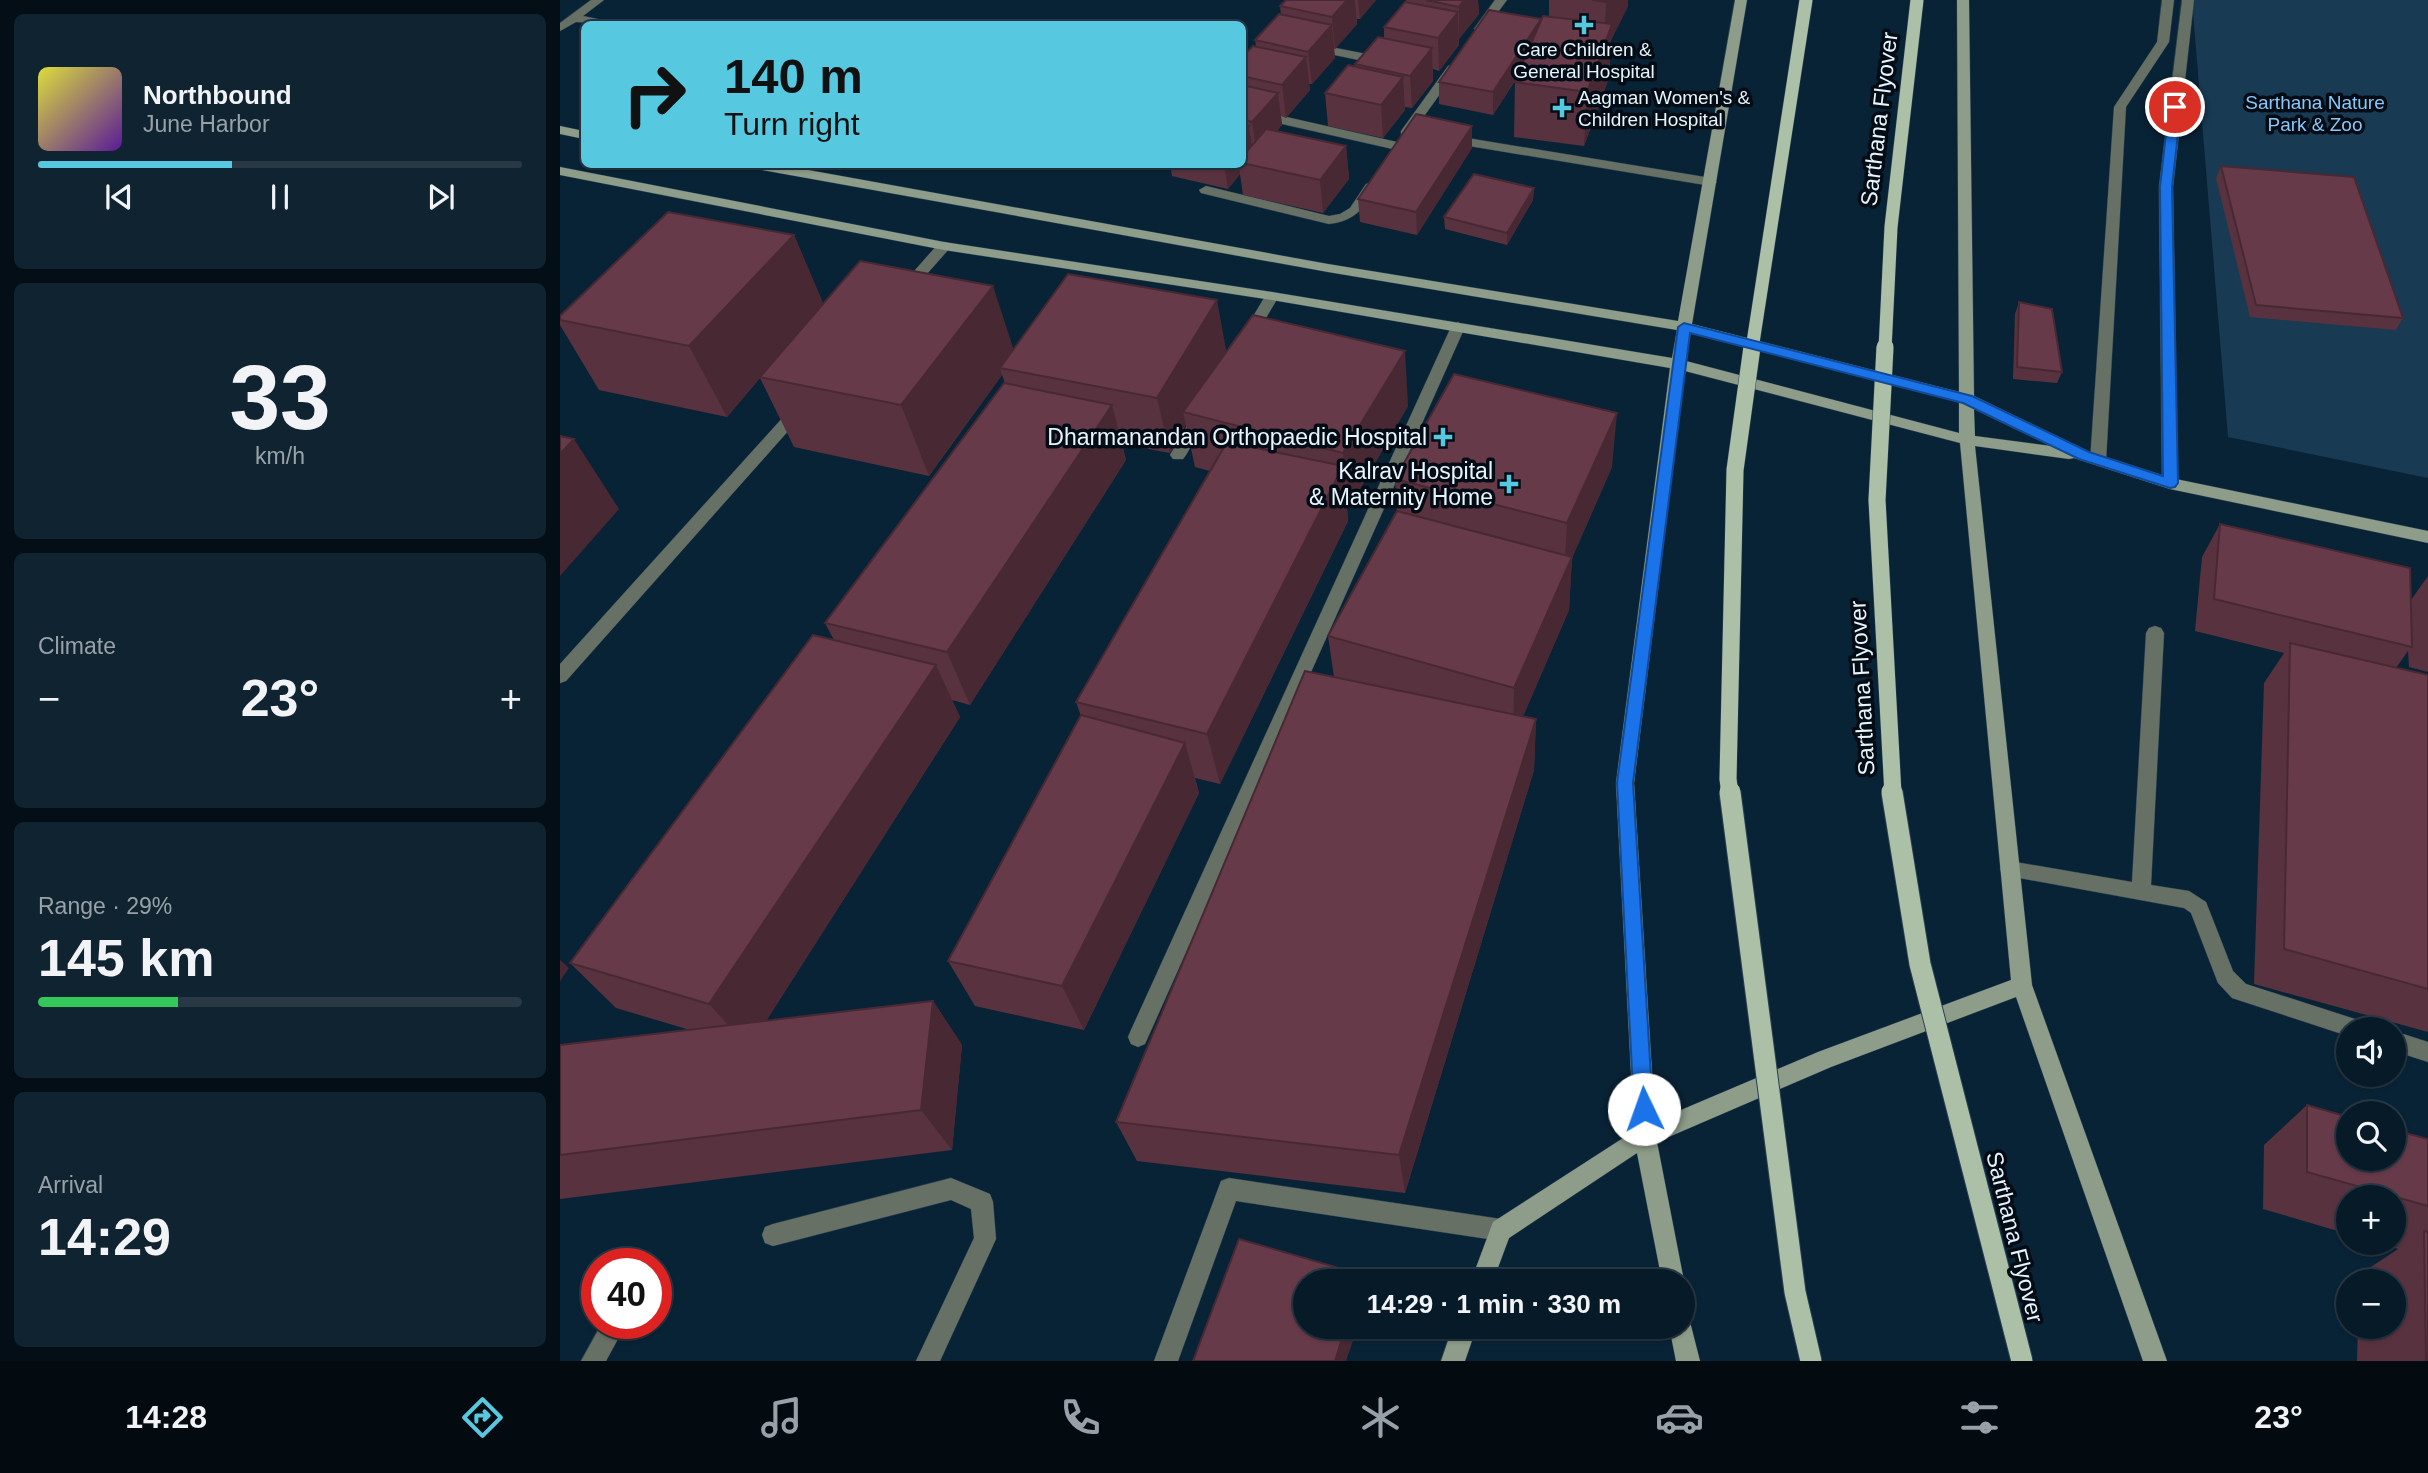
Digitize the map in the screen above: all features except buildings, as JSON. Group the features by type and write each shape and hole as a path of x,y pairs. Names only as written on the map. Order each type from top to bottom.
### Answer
{"main road":[{"path":"1806,0 1772,207 1735,470 1728,779 1795,1292 1811,1361"},
{"name":"Sarthana Flyover","path":"1917,0 1891,227 1877,500 1890,778 1920,964 2022,1361"}],"street":[{"path":"560,28 598,0"},
{"path":"1671,1269 1645,1136 1625,783 1678,363 1741,0"},
{"path":"1962,0 1967,440 2022,985 2155,1361"},
{"path":"2091,458 2120,107 2163,42 2168,0"},
{"path":"2170,483 2166,187 2188,0"},
{"path":"1246,112 1394,151 1421,134 1442,73 1468,47 1493,4"},
{"path":"560,9 596,21"},
{"path":"1303,45 1395,64"},
{"path":"560,130 581,134"},
{"path":"1421,134 1711,183"},
{"path":"773,168 1328,268 1684,327 1967,399 2091,458 2170,483 2428,537"},
{"path":"560,171 944,246 1272,296 1678,363 1967,440 2091,458"},
{"path":"1206,190 1329,220 1345,219 1353,214 1375,180"},
{"path":"899,297 944,246"},
{"path":"1238,352 1272,296"},
{"path":"1138,1037 1458,327"},
{"path":"1178,455 1211,398"},
{"path":"560,676 807,399"},
{"path":"2141,891 2155,633"},
{"path":"2010,869 2189,900 2199,908 2225,976 2239,991 2336,1023"},
{"path":"1486,1269 1501,1230 1645,1136 1825,1059 2022,985"},
{"path":"2406,1045 2428,1052"},
{"path":"773,1235 951,1189 982,1202 985,1239 928,1361"},
{"path":"1166,1361 1229,1189 1501,1230"},
{"path":"593,1361 606,1339"},
{"path":"1453,1361 1461,1339"},
{"path":"1684,1339 1688,1361"}],"green space":[{"name":"Sarthana Nature Park & Zoo","path":"2192,0 2428,0 2428,478 2228,437"}],"place":[{"name":"Care Children & General Hospital","path":"1584,25"},
{"name":"Aagman Women's & Children Hospital","path":"1562,108"},
{"name":"Dharmanandan Orthopaedic Hospital","path":"1443,437"},
{"name":"Kalrav Hospital & Maternity Home","path":"1509,484"}],"route":[{"path":"1644,1109 1625,783 1684,327 1967,399 2084,456 2170,483 2166,187 2175,107"}]}
